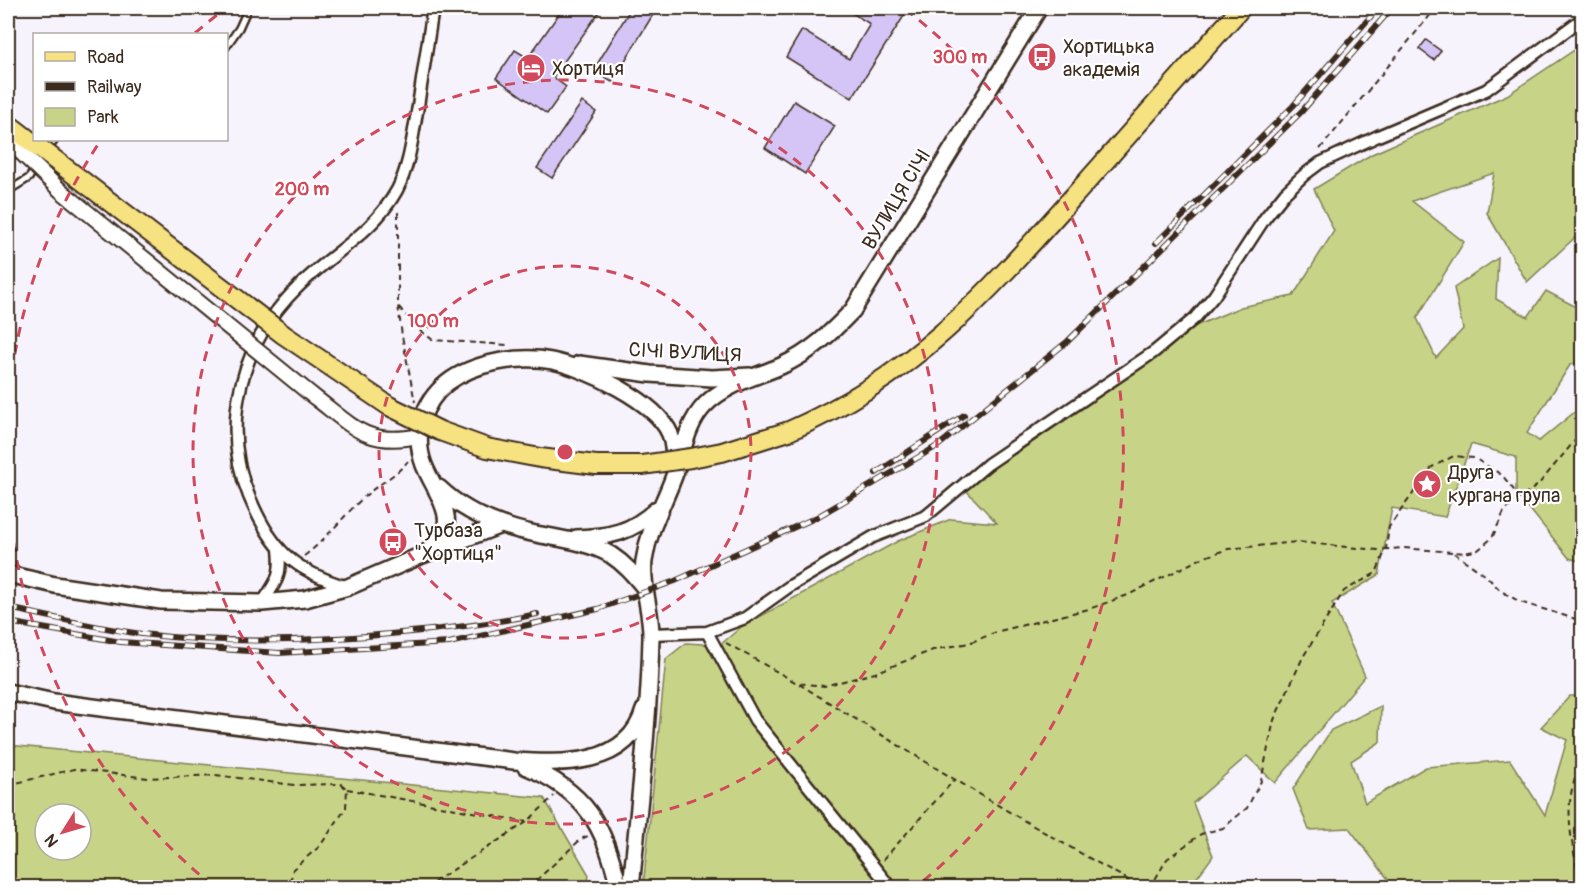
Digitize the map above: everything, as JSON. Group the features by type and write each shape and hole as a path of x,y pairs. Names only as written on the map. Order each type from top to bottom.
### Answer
{"main road":[{"name":"ВУЛИЦЯ СІЧІ","path":"754,376 806,353 828,336 853,310 1038,8"},
{"path":"8,124 284,335 389,406 440,431 487,448 596,465 642,465 722,452 789,431 853,399 890,377 942,335 997,282 1241,8"},
{"path":"420,556 441,538 446,529 447,518 444,504 424,465 419,437 424,412 433,398 448,383 469,371 491,364 524,360 553,362 597,377 634,396 658,415 669,432 674,447 675,475"},
{"name":"СІЧІ ВУЛИЦЯ","path":"553,362 650,374 712,378 754,376"},
{"name":"СІЧІ ВУЛИЦЯ","path":"649,693 651,633 644,587 644,563 648,540 675,475 694,419 705,405 720,394 754,376"},
{"path":"434,483 464,507 501,525 592,547 609,554 624,564 644,587"},
{"path":"562,539 600,537 624,531 643,523 660,507"},
{"path":"8,574 55,585 161,601 262,603 305,599 348,587 501,525"},
{"path":"8,692 54,702 514,761 553,764 605,754 623,743 641,721 649,693"},
{"path":"631,888 649,693"},
{"path":"514,761 564,787 584,804 602,831 613,860 619,888"}],"street":[{"path":"348,587 320,579 295,564 279,549 260,521 238,461 237,399 256,342 272,316 297,287 363,234 382,213 398,188 411,148 433,8"},
{"path":"651,633 707,632 745,618 790,586 873,537 926,516 988,464 1154,352 1195,318 1214,296 1271,210 1298,181 1320,163 1486,90 1582,19"},
{"path":"8,140 60,190 360,431 373,438 401,440 419,437"},
{"path":"262,603 278,579 281,568 279,549"},
{"path":"707,632 755,720 891,888"}],"lane":[{"path":"228,44 239,28 248,8"},
{"path":"8,191 28,178 54,141"}],"path":[{"path":"1314,157 1436,8"},
{"path":"295,564 320,545 364,497 401,469 419,437 398,305 398,188"},
{"path":"398,305 416,328 433,340 516,346"},
{"path":"797,683 824,686 875,674 933,650 969,643 999,631 1089,609 1128,595 1202,558 1228,549 1297,542 1465,553 1479,550 1492,538 1504,513 1538,485 1582,432"},
{"path":"1150,888 1167,859 1201,834 1223,828 1247,807 1261,781 1274,720 1303,657 1344,591 1376,573 1386,549 1389,527 1432,467 1454,456 1473,458 1502,475 1520,498"},
{"path":"1452,552 1485,575 1501,591 1521,602 1582,621"},
{"path":"707,632 797,683 1071,849 1143,888"},
{"path":"1582,753 1571,795 1570,815 1575,857 1582,885"},
{"path":"8,785 75,769 149,778 215,775 294,785 331,783 341,784 347,789 527,822"},
{"path":"876,869 954,780"},
{"path":"425,888 527,822 564,787"},
{"path":"289,888 293,869 320,846 346,808 347,789"},
{"path":"528,888 581,839 602,831"}],"green space":[{"path":"1582,45 1582,231 1527,282 1487,213 1494,173 1412,201 1464,242 1417,318 1436,358 1463,329 1454,288 1498,258 1496,299 1528,317 1546,291 1582,310 1582,361 1570,365 1527,433 1539,441 1582,406 1582,562 1569,558 1516,492 1516,457 1471,444 1445,517 1392,508 1379,575 1332,603 1365,676 1275,783 1247,756 1193,803 1213,856 1190,887 643,888 666,659 686,643 720,645 741,627 898,541 951,519 997,523 962,486 1174,335 1241,307 1293,296 1334,231 1314,189 1372,154 1507,95"},
{"path":"1570,696 1582,696 1582,887 1394,887 1349,828 1309,830 1293,789 1331,730 1381,706 1380,742 1351,761 1365,803 1426,767 1510,760 1545,815 1567,740 1541,727"},
{"path":"8,745 544,798 589,875 587,887 8,887"}],"building":[{"name":"Хортиця","path":"563,8 602,8 553,77 566,87 547,114 496,78 515,50 528,58"},
{"path":"631,8 657,8 612,82 593,71"},
{"path":"844,8 909,8 852,98 786,57 802,30 849,59 870,24"},
{"path":"1426,40 1441,51 1434,60 1419,49"},
{"path":"794,101 835,126 805,174 765,148"},
{"path":"582,102 596,112 552,178 537,168"}],"railway":[{"path":"1156,243 1293,106 1378,8"},
{"path":"8,622 121,642 279,653 449,643 598,609 675,581 817,517 939,445 1068,341 1302,111 1392,8"},
{"path":"876,473 964,415"},
{"path":"8,608 91,626 142,634 243,641 378,635 474,625 537,614"}],"place":[{"name":"Хортицька академія","path":"1042,57"},
{"name":"Хортиця","path":"531,68"},
{"name":"Друга кургана група","path":"1427,484"},
{"name":"Турбаза \"Хортиця\"","path":"393,542"}]}
